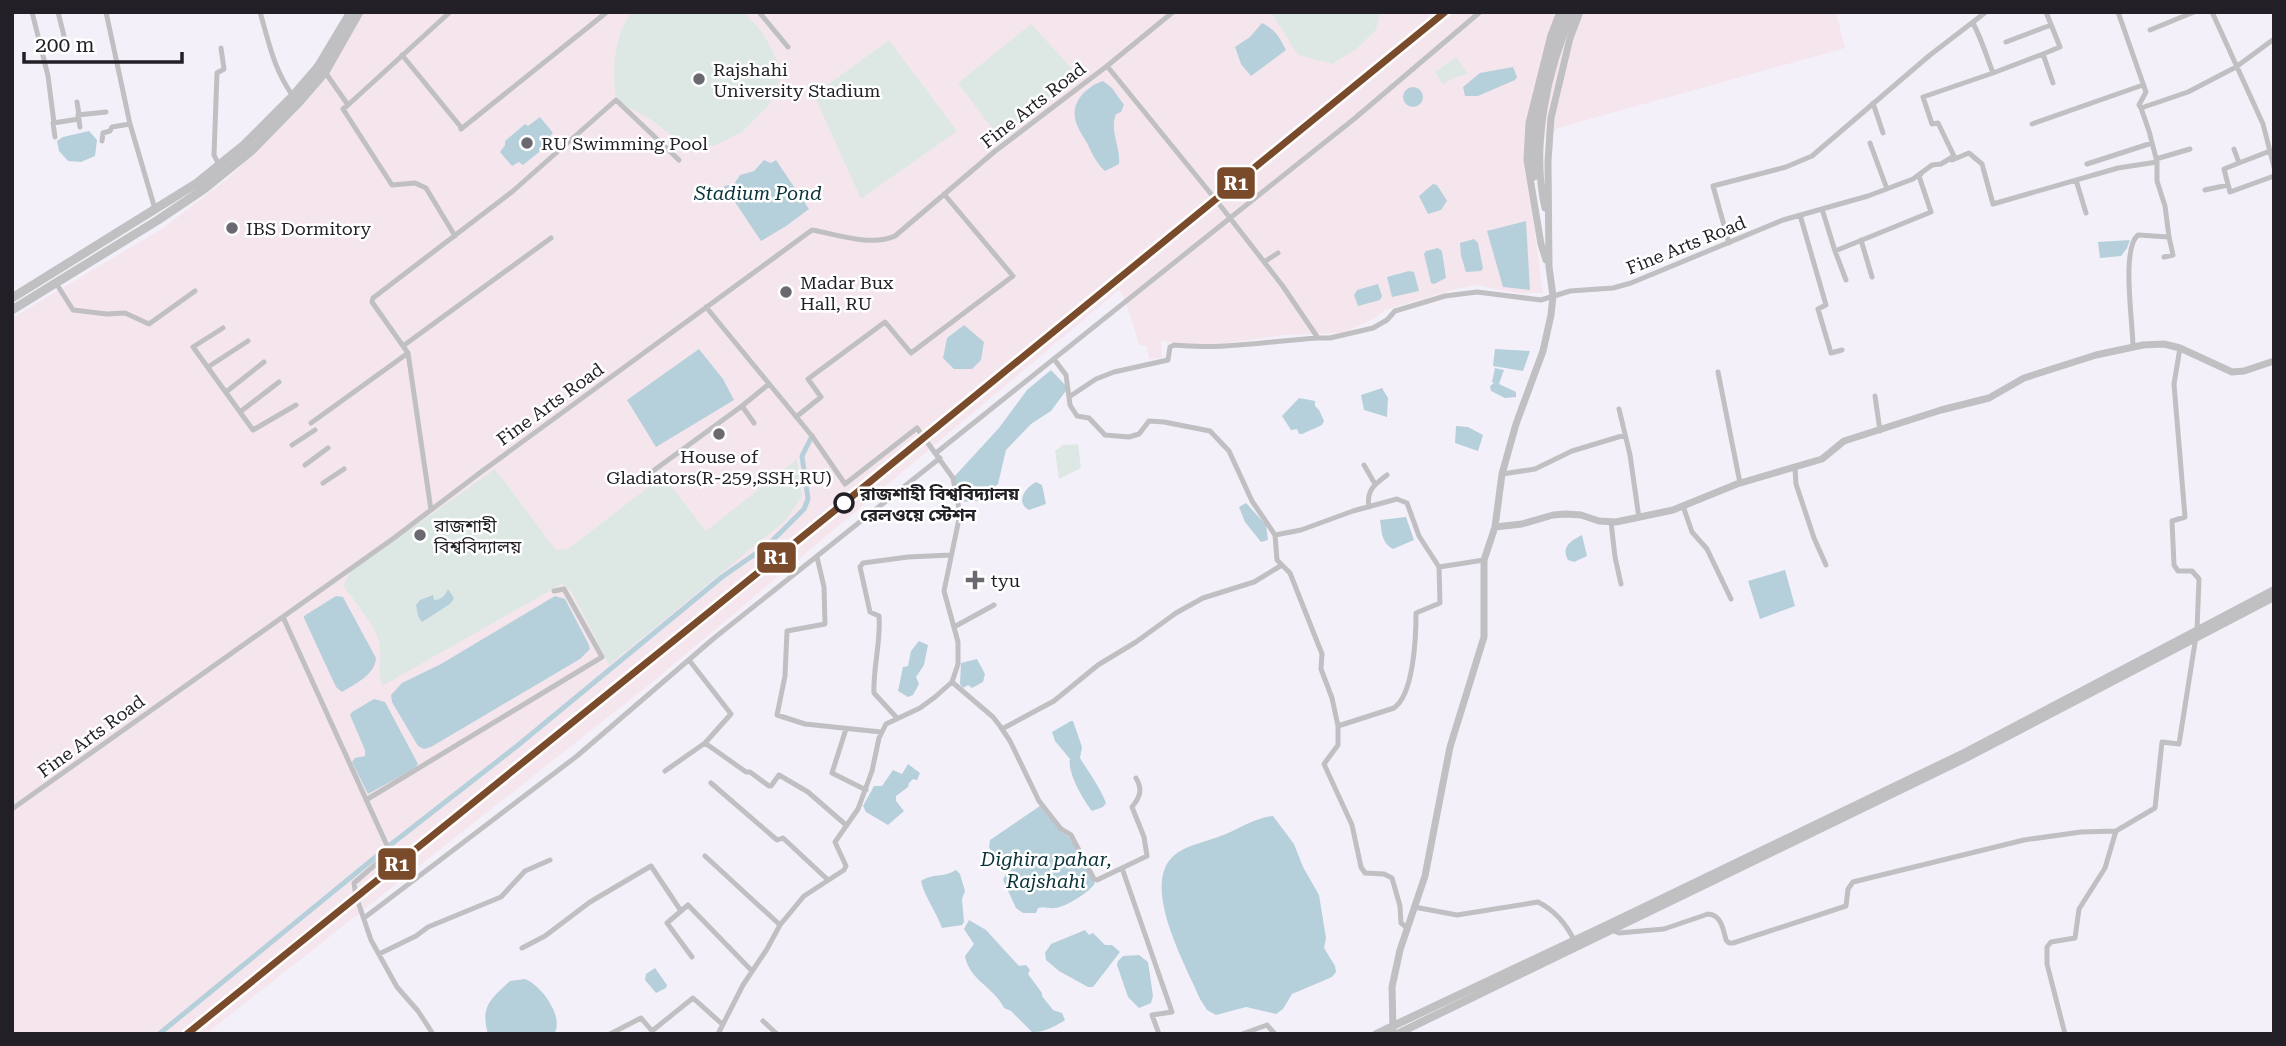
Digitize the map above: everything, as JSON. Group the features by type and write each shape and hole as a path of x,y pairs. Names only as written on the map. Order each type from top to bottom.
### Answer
{"highway":[{"path":"12,310 157,215 244,145 318,67 351,12"},
{"path":"12,298 204,189 251,151 300,102 325,72 359,12"}],"main road":[{"path":"1548,219 1540,199 1533,163 1535,127 1563,12"},
{"path":"1549,267 1541,244 1527,160 1529,123 1551,35 1563,12"},
{"path":"1538,219 1541,128 1551,81 1573,12"},
{"path":"1394,1032 1392,987 1406,927 1425,876 1450,747 1484,637 1484,560 1495,527 1502,474 1516,424 1543,351 1553,296 1549,267 1548,219 1551,118 1570,38 1580,12"},
{"path":"1495,527 1522,524 1566,513 1599,522 1611,522 1639,518 1683,506 1740,483 1822,459 1844,441 1941,410 1989,398 2024,378 2050,369 2133,347 2164,344 2180,348 2232,372 2274,361"},
{"path":"1575,943 1612,930 1966,758 2274,590"},
{"path":"1376,1034 1394,1032 1964,753 2274,597"}],"street":[{"path":"32,12 48,76 55,137"},
{"path":"58,12 66,44"},
{"path":"106,12 130,124 157,215"},
{"path":"260,12 272,61 293,96"},
{"path":"450,12 343,109 392,185 415,183 426,188 455,236"},
{"path":"402,55 461,127 607,12"},
{"path":"1107,66 1173,12"},
{"path":"364,918 577,756 689,660 1054,359 1354,119 1480,12"},
{"path":"1729,243 1713,186 1786,167 1812,156 1986,12"},
{"path":"1973,23 1986,47 1985,53 1993,73 2060,47 2046,12"},
{"path":"2118,12 2146,92 2140,105 2156,160 2157,181 2165,206 2173,255 2164,257"},
{"path":"2150,30 2194,12"},
{"path":"2212,12 2263,124 2274,167"},
{"path":"763,13 788,47"},
{"path":"2006,42 2051,25"},
{"path":"2141,108 2188,92 2236,67 2274,39"},
{"path":"219,166 214,155 217,72 224,69 221,48"},
{"path":"2043,54 2053,83"},
{"name":"Fine Arts Road","path":"12,809 431,510 812,230 869,239 887,239 906,228 994,152 1107,66 1230,218 1318,338 1330,338 1373,328 1387,320 1395,311 1445,296 1477,292 1541,300 1631,283 1783,220 1887,189 1919,176 1927,169 1954,156 1938,123 1932,124 1923,97 1993,73"},
{"path":"325,72 348,105"},
{"path":"2032,124 2143,85"},
{"path":"431,510 408,353 372,300 513,191 616,100 679,160"},
{"path":"77,102 80,127"},
{"path":"1873,103 1883,132"},
{"path":"54,123 106,112"},
{"path":"102,141 103,133 110,131 112,127 130,124"},
{"path":"1870,143 1887,189"},
{"path":"2087,164 2152,143"},
{"path":"1927,169 1969,153 1982,164 1993,204 2190,149"},
{"path":"2234,149 2239,163"},
{"path":"2270,151 2224,169 2230,192 2274,176"},
{"path":"1835,251 1931,212 1919,176"},
{"path":"2076,180 2086,213"},
{"path":"2206,190 2228,185"},
{"path":"796,417 821,397 808,379 885,322 911,353 1013,276 944,194"},
{"path":"1822,209 1846,280"},
{"path":"1800,215 1826,305 1818,309 1831,354 1842,350"},
{"path":"2133,347 2129,271 2131,244 2138,235 2169,237"},
{"path":"403,346 551,238"},
{"path":"1861,240 1872,277"},
{"path":"1264,262 1278,253"},
{"path":"57,283 73,310 125,313 149,324 195,290"},
{"path":"706,307 796,417 845,484 917,428 953,478 960,514 944,591 958,642 958,664 952,682 920,708 886,724 881,732 866,790 858,809 835,842 846,866 804,896 780,925 718,1034"},
{"path":"223,328 193,347 253,430 296,404"},
{"path":"1069,397 1096,379 1114,372 1168,360 1170,347 1174,345 1214,348 1259,341 1318,338"},
{"path":"208,367 248,341"},
{"path":"1612,930 1619,933 1664,929 1714,914 1719,919 1726,940 1733,943 1846,906 1848,889 1853,882 2024,839 2116,831 2155,808 2162,742 2179,744 2196,634 2199,579 2192,571 2178,571 2174,565 2172,521 2185,517 2174,384 2180,348"},
{"path":"311,423 408,353"},
{"path":"1054,359 1066,375 1070,405 1077,416 1089,418 1105,435 1129,437 1139,434 1149,421 1164,422 1210,431 1228,451 1252,501 1275,535 1277,560 1290,573 1322,654 1321,669 1332,698 1338,726 1338,745 1324,764 1352,825 1363,870 1365,873 1384,874 1392,878 1400,906 1401,923 1406,927"},
{"path":"226,392 264,362"},
{"path":"1718,372 1740,483"},
{"path":"240,412 279,382"},
{"path":"653,471 769,384"},
{"path":"1875,396 1880,431"},
{"path":"742,406 754,423"},
{"path":"1619,409 1639,518"},
{"path":"292,445 315,430"},
{"path":"1502,474 1535,468 1572,451 1625,435"},
{"path":"305,465 328,448"},
{"path":"1364,465 1375,484"},
{"path":"1795,468 1796,484 1826,565"},
{"path":"323,483 344,469"},
{"path":"1369,506 1369,491 1387,475"},
{"path":"1275,535 1300,530 1397,499 1407,503 1419,536 1439,567 1440,603 1416,613 1416,652 1401,703 1394,708 1338,726"},
{"path":"1683,506 1692,532 1707,549 1731,599"},
{"path":"1611,522 1615,557 1622,584"},
{"path":"897,719 874,693 879,616 870,612 860,567 863,563 908,557 951,555"},
{"path":"817,557 824,587 825,624 787,631 785,676 777,715 805,724 881,732"},
{"path":"1439,567 1484,560"},
{"path":"1002,729 1054,701 1098,666 1176,613 1203,598 1254,582 1282,565"},
{"path":"366,800 602,657 564,589 554,592"},
{"path":"954,627 994,605"},
{"path":"282,617 390,852 354,883 364,918 397,987 433,1034"},
{"path":"665,771 705,743 731,714 689,660"},
{"path":"952,682 993,717 1002,729 1039,801 1061,829 1071,835 1094,879 1097,880 1147,856 1144,837 1132,807 1141,790 1136,778"},
{"path":"846,729 832,773 866,790"},
{"path":"705,743 769,786 779,775 808,792 846,825"},
{"path":"711,783 777,840 783,838 828,880"},
{"path":"2064,1034 2047,964 2047,947 2051,942 2075,938 2079,909 2105,868 2116,831"},
{"path":"705,856 780,925"},
{"path":"379,954 428,927 501,897 525,871 550,860"},
{"path":"522,948 545,936 590,902 651,866 681,911"},
{"path":"1121,869 1172,1012 1152,1015 1159,1034"},
{"path":"1414,907 1457,915 1538,902 1557,915 1575,943"},
{"path":"692,957 667,923 688,905 752,971"},
{"path":"610,1034 641,1018 652,1031 693,998 722,1024"},
{"path":"763,1021 777,1034"},
{"path":"1242,1034 1267,1025 1275,1034"}],"shaded area":[{"name":"রাজশাহী বিশ্ববিদ্যালয়","path":"363,12 1836,12 1845,48 1558,128 1525,157 1543,293 1516,293 1476,285 1385,310 1377,317 1343,333 1283,335 1210,346 1161,341 1162,358 1149,359 1147,346 1139,345 1126,302 1119,290 655,680 206,1034 12,1034 12,318 163,228 227,179 306,102 328,75"},
{"name":"Rajshahi University Stadium","path":"632,12 744,12 763,33 779,64 778,87 768,106 742,132 714,146 681,143 653,121 616,100 615,54 621,32"},
{"path":"1271,12 1380,12 1376,30 1355,50 1332,64 1298,55"},
{"path":"1031,24 1076,73 1000,139 958,83"},
{"path":"889,40 957,131 861,199 814,95"},
{"path":"1456,57 1468,74 1455,77 1443,85 1435,72"},
{"path":"1078,444 1081,468 1059,479 1055,451 1063,445"},
{"path":"797,459 802,496 786,520 609,665 572,592 562,584 382,686 377,635 343,586 350,572 495,469 556,550 568,549 663,476 706,531"}],"water":[{"path":"1262,23 1277,34 1286,50 1251,76 1241,64 1235,47 1250,37"},
{"path":"1513,67 1517,77 1515,80 1478,96 1465,96 1463,87 1480,73"},
{"path":"1103,81 1112,88 1124,105 1114,120 1119,164 1105,171 1078,128 1075,111 1082,95"},
{"path":"1413,87 1420,90 1423,97 1420,104 1413,107 1406,104 1403,97 1406,90"},
{"name":"RU Swimming Pool","path":"540,117 553,133 550,136 553,141 523,165 519,162 512,166 500,152 505,141 525,124 528,126"},
{"path":"89,131 97,140 95,156 81,162 68,161 59,151 57,141"},
{"name":"Stadium Pond","path":"764,160 771,163 776,160 809,209 761,241 733,199 727,195 724,186 734,184 740,175 754,171"},
{"path":"1433,184 1437,185 1447,201 1441,210 1428,214 1419,196"},
{"path":"1526,221 1530,290 1503,287 1487,231"},
{"path":"1474,239 1478,243 1483,268 1481,271 1466,272 1460,243"},
{"path":"2130,240 2121,256 2100,258 2098,242"},
{"path":"1438,248 1442,251 1446,278 1434,284 1431,283 1424,254"},
{"path":"1414,272 1419,291 1392,297 1387,277"},
{"path":"1378,284 1382,296 1380,300 1358,306 1354,295 1357,290"},
{"path":"964,325 984,342 981,360 972,369 954,369 943,358 947,338"},
{"path":"699,349 723,379 734,400 656,447 627,400"},
{"path":"1495,349 1530,351 1523,371 1493,366"},
{"path":"1495,368 1504,370 1499,384 1516,392 1516,397 1505,398 1491,391"},
{"path":"1051,370 1068,388 1051,411 1031,424 1006,450 998,484 980,501 958,502 953,478 999,428 1027,390"},
{"path":"1382,388 1388,398 1387,417 1364,410 1361,395"},
{"path":"1299,398 1315,401 1324,421 1322,425 1302,434 1299,434 1297,429 1291,430 1282,416"},
{"path":"1456,426 1468,427 1483,435 1478,451 1455,443"},
{"path":"1036,482 1042,485 1046,504 1029,510 1023,503 1023,495"},
{"path":"1246,503 1266,525 1268,540 1261,542 1245,522 1239,507"},
{"path":"1406,517 1414,540 1393,549 1384,540 1380,520"},
{"path":"1582,535 1587,556 1574,562 1568,560 1566,548"},
{"path":"1785,570 1795,606 1760,619 1748,581"},
{"path":"448,589 454,598 450,604 422,622 416,605 420,600 433,595 434,600 441,598"},
{"path":"336,596 343,597 376,658 368,674 342,692 336,687 304,618"},
{"path":"555,596 565,599 590,649 580,659 431,747 424,749 418,746 392,702 391,695 402,683 441,664"},
{"path":"919,641 928,645 924,665 916,677 919,684 913,695 908,697 898,691 903,667 908,666 911,651"},
{"path":"977,659 985,674 983,682 972,688 968,685 963,688 960,684 961,663"},
{"path":"374,699 385,702 418,764 368,794 352,762 355,758 365,756 365,750 350,715"},
{"path":"1071,721 1082,747 1080,758 1106,803 1092,811 1073,778 1070,759 1055,741 1052,732"},
{"path":"908,764 920,773 917,780 913,779 908,787 896,796 896,801 904,811 888,825 866,812 863,806 874,786 882,786 893,770 902,774"},
{"name":"Dighira pahar, Rajshahi","path":"1040,806 1060,831 1070,838 1095,883 1083,895 1065,905 1038,908 1036,913 1023,913 1016,908 1003,880 1007,867 1004,862 997,863 989,847 990,840"},
{"path":"1273,816 1294,844 1319,895 1326,938 1324,948 1336,972 1332,977 1292,994 1283,1009 1276,1014 1246,1007 1216,1015 1207,1010 1200,999 1168,924 1162,883 1166,866 1177,853 1186,848"},
{"path":"956,870 960,874 965,891 962,899 964,922 962,925 942,928 921,881"},
{"path":"969,920 986,930 1019,966 1026,965 1030,970 1028,974 1042,996 1053,1010 1062,1013 1065,1020 1054,1027 1032,1032 1011,1011 1004,1008 967,964 965,956 974,944 964,929"},
{"path":"1085,930 1089,935 1093,933 1105,945 1112,945 1120,952 1093,987 1088,987 1059,971 1046,960 1045,953 1051,944"},
{"path":"1139,955 1148,962 1153,996 1151,1003 1139,1008 1128,997 1117,965 1123,956"},
{"path":"655,968 667,985 656,993 645,980 646,974"},
{"path":"525,979 538,988 550,1002 557,1027 554,1034 488,1034 485,1016 489,1004 510,981"}],"waterway":[{"path":"159,1034 722,577 768,545 804,509 808,499 802,456 812,436"}],"transit line":[{"name":"R1","path":"187,1034 844,503 1445,12"}],"place":[{"name":"Rajshahi University Stadium","path":"699,79"},
{"name":"RU Swimming Pool","path":"527,143"},
{"name":"IBS Dormitory","path":"232,228"},
{"name":"Madar Bux Hall, RU","path":"786,292"},
{"name":"House of Gladiators(R-259,SSH,RU)","path":"719,434"},
{"name":"রাজশাহী বিশ্ববিদ্যালয় রেলওয়ে স্টেশন","path":"844,503"},
{"name":"রাজশাহী বিশ্ববিদ্যালয়","path":"420,535"},
{"name":"tyu","path":"975,580"}]}
